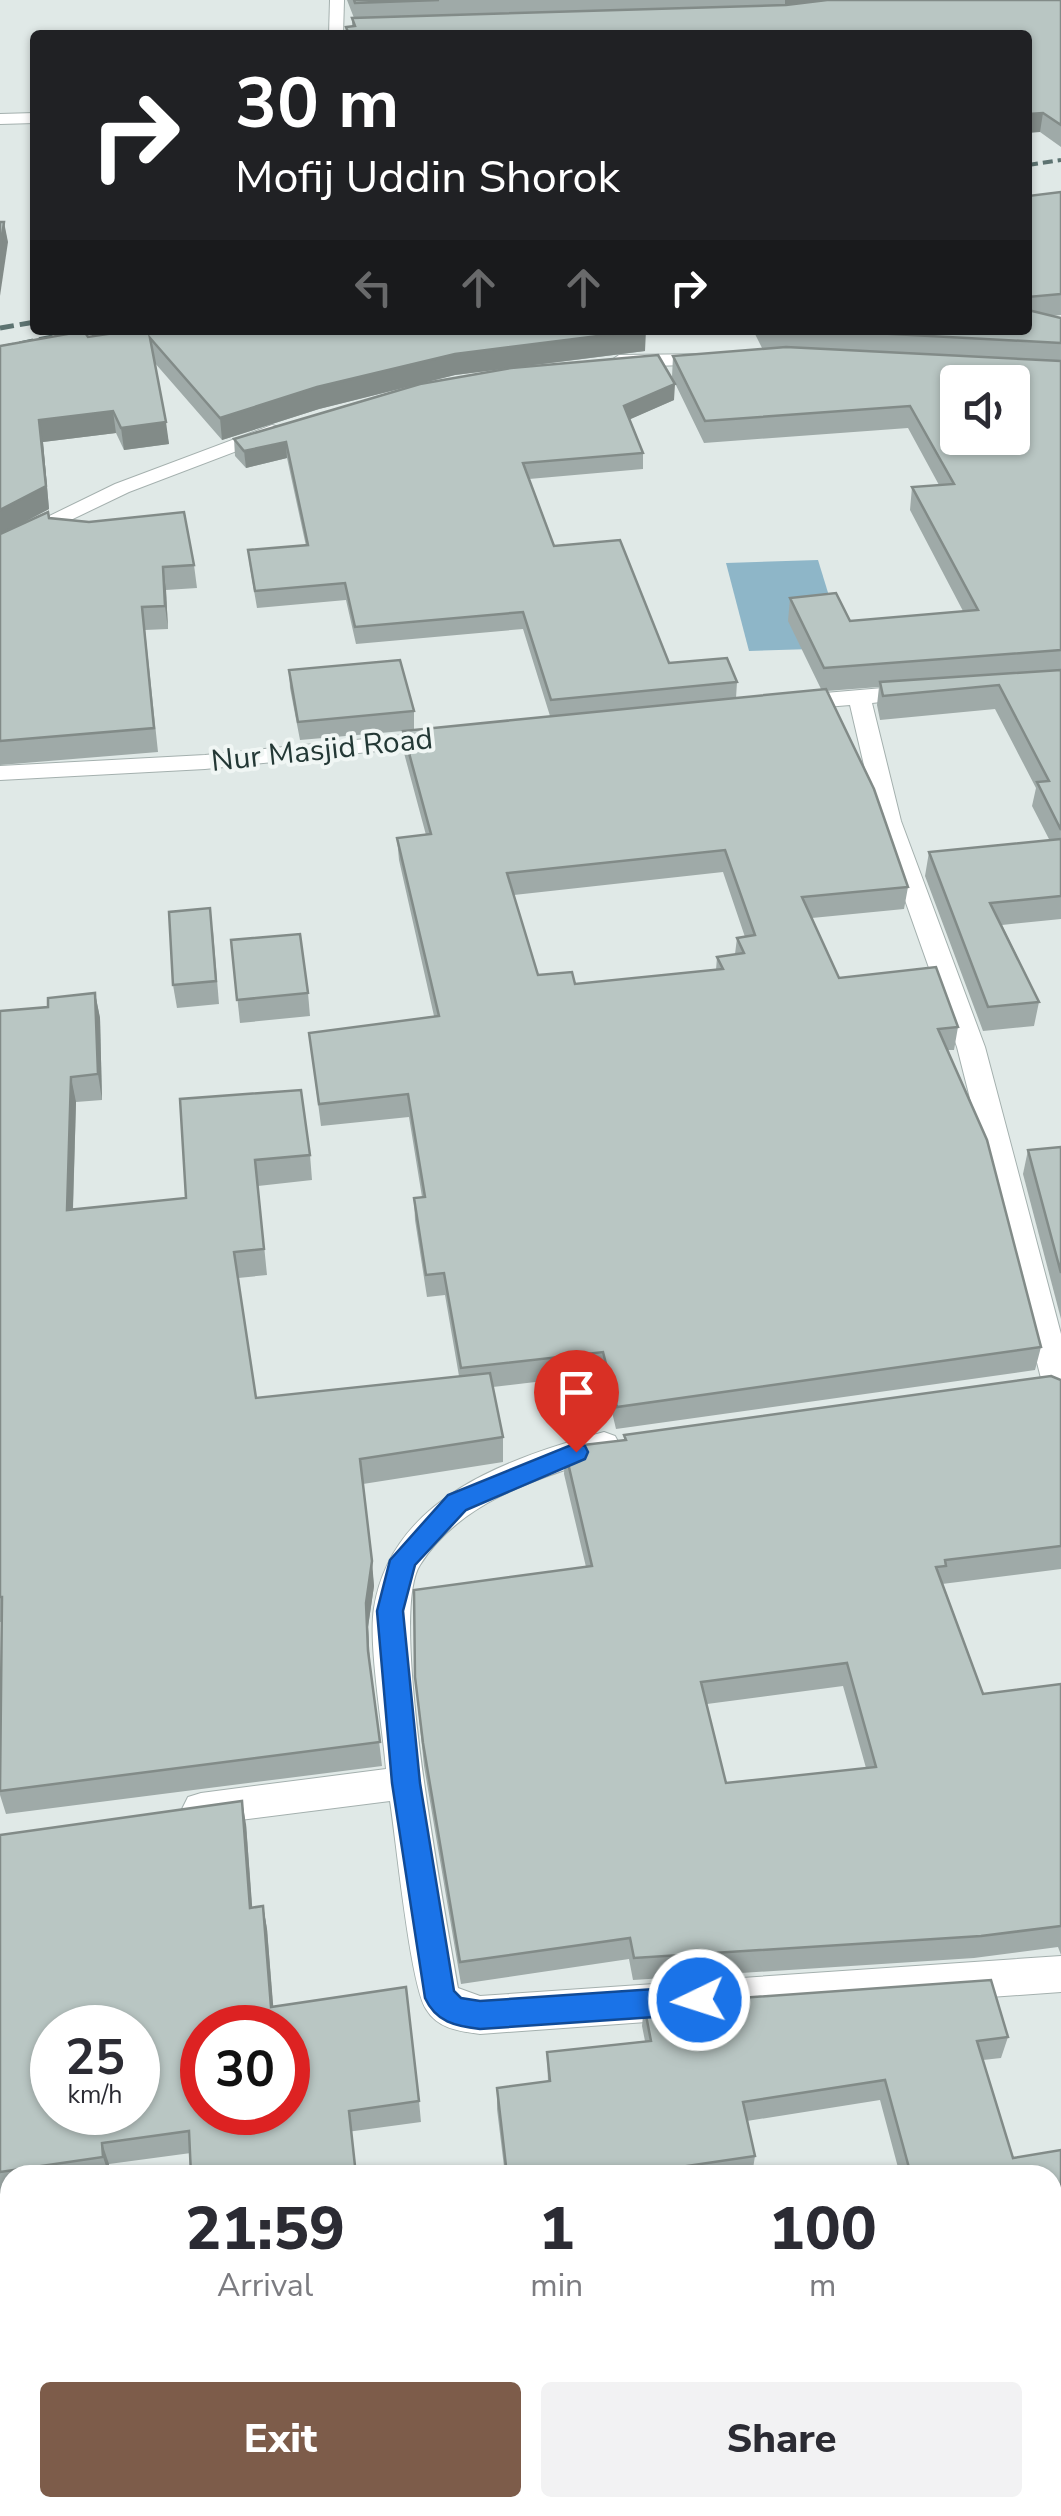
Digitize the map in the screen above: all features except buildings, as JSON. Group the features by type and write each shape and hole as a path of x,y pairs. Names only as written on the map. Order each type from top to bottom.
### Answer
{"street":[{"path":"336,30 338,0"},
{"path":"345,30 354,28"},
{"path":"0,120 30,118"},
{"path":"605,362 729,360"},
{"path":"0,548 122,488 300,422"},
{"path":"760,706 951,690"},
{"path":"859,696 889,821 970,1047 1060,1386 1019,1388"},
{"name":"Nur Masjid Road","path":"0,773 186,764 462,736"},
{"path":"637,1440 553,1459 457,1502 403,1560 390,1611 406,1783 440,1998 454,2011 480,2015 1061,1974"},
{"path":"157,1815 406,1783"}],"water":[{"path":"818,560 845,648 749,651 726,563"}],"railway":[{"path":"1032,164 1061,160"},
{"path":"0,328 30,323"},
{"path":"0,348 62,335"}],"route":[{"path":"576,1452 457,1502 403,1560 390,1611 406,1783 440,1998 454,2011 480,2015 699,2000"}]}
